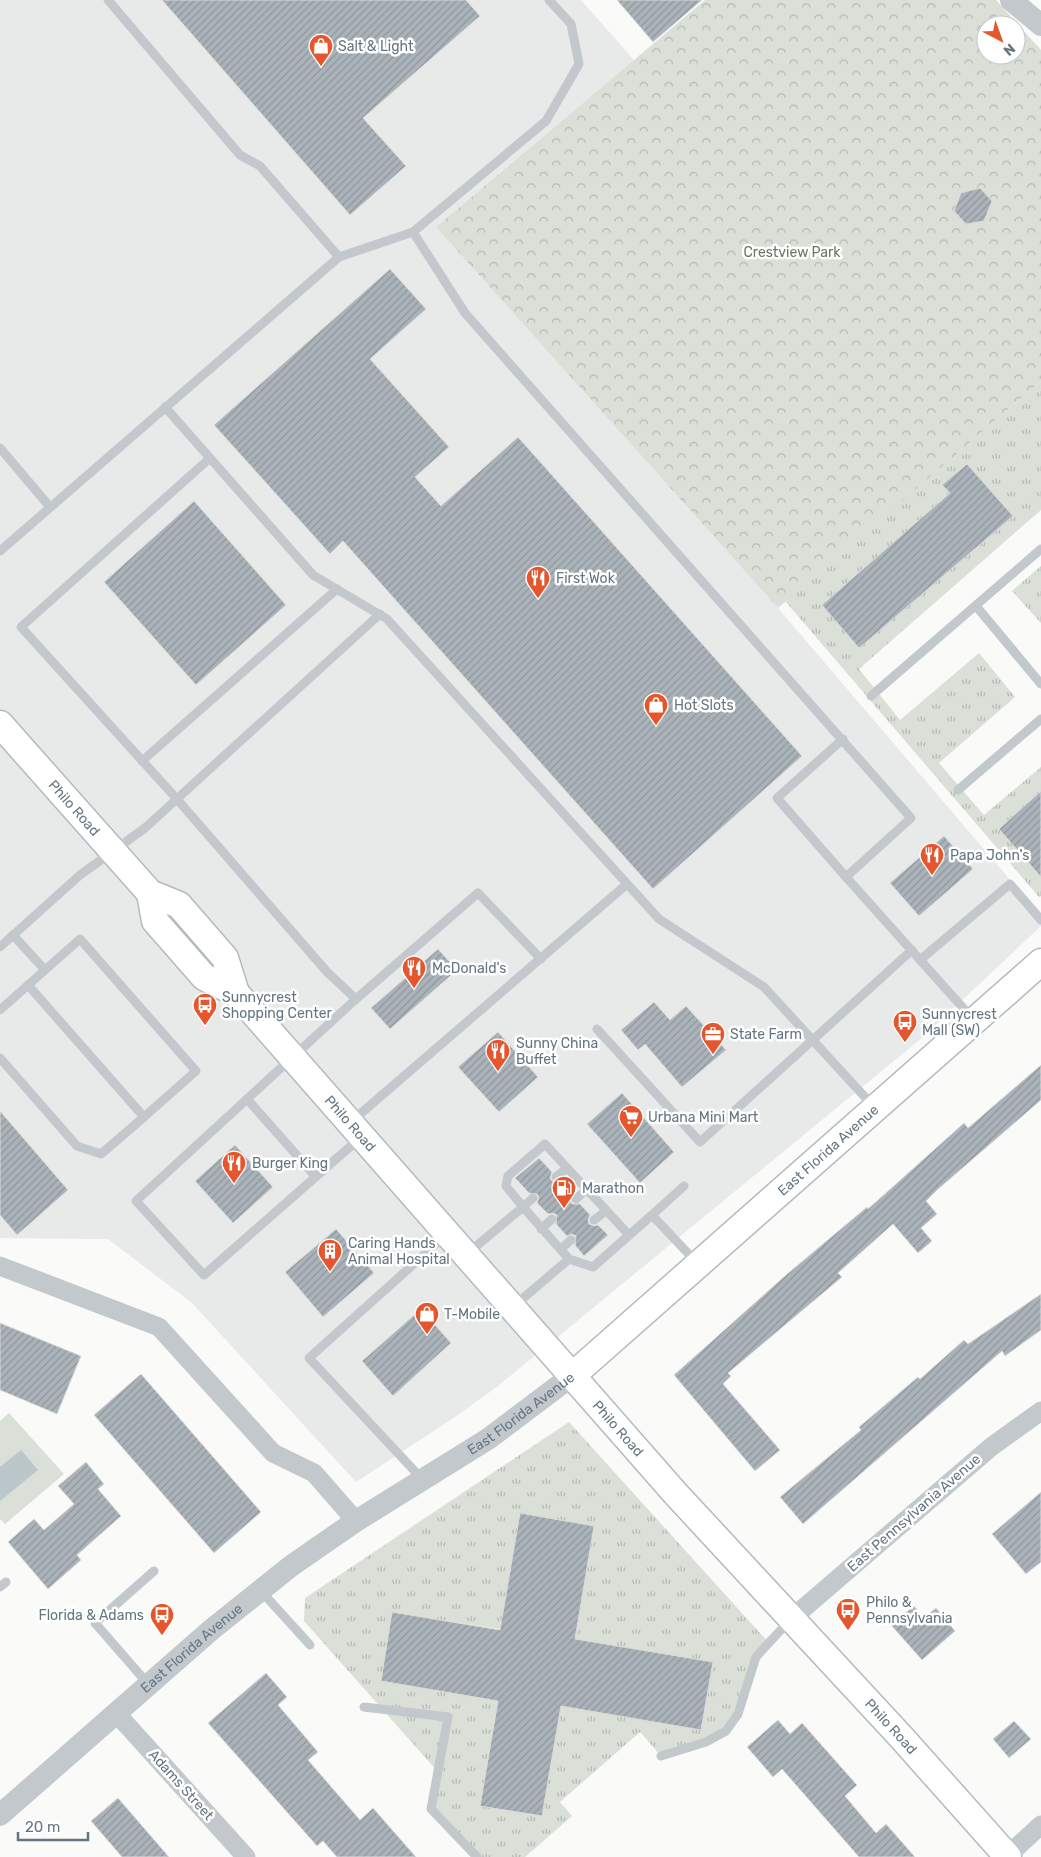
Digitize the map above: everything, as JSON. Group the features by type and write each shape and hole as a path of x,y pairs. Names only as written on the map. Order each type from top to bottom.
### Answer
{"main road":[{"name":"Philo Road","path":"0,724 150,893 179,906 225,958 236,993 292,1058 675,1493 791,1618 1000,1854"},
{"name":"East Florida Avenue","path":"573,1375 1041,962"}],"street":[{"path":"1011,0 1041,25"},
{"path":"0,1266 158,1327 273,1453 314,1473 356,1521"},
{"name":"East Florida Avenue","path":"0,1815 211,1630 291,1566 356,1521 516,1420 573,1375"},
{"name":"East Pennsylvania Avenue","path":"791,1618 991,1447 1041,1411"},
{"name":"Adams Street","path":"117,1714 246,1857"},
{"path":"1000,1854 1041,1825"}],"lane":[{"path":"108,0 240,155 260,166 339,257"},
{"path":"0,551 339,257 413,232 546,122 579,64 571,24 549,0"},
{"path":"413,232 465,312 911,818 846,877"},
{"path":"165,407 313,574 387,619 659,919 764,987 874,1108"},
{"path":"0,448 50,507"},
{"path":"210,458 21,626 176,798 328,973 356,999"},
{"path":"871,696 1041,549"},
{"path":"142,761 337,589"},
{"path":"976,606 1041,684"},
{"path":"0,947 80,875 145,828 380,614"},
{"path":"958,790 1041,719"},
{"path":"843,739 777,798 974,1020"},
{"path":"541,959 478,893 356,999 136,1201 204,1275 316,1177 356,1129 541,959 627,884"},
{"path":"920,960 1010,884 1041,920"},
{"path":"13,935 45,970"},
{"path":"0,1010 80,939 196,1071 101,1154 77,1146 0,1058"},
{"path":"597,1029 700,1142 912,950"},
{"path":"28,985 144,1116"},
{"path":"247,1099 316,1177"},
{"path":"629,1235 545,1144 508,1176 506,1186 569,1260 594,1267 684,1186"},
{"path":"556,1177 567,1168"},
{"path":"576,1199 587,1190"},
{"path":"466,1255 533,1198"},
{"path":"594,1220 606,1210"},
{"path":"652,1215 698,1264"},
{"path":"542,1229 552,1220"},
{"path":"423,1480 310,1358 447,1234"},
{"path":"561,1249 571,1240"},
{"path":"513,1307 569,1260"},
{"path":"149,1685 95,1623 154,1572"},
{"path":"260,1590 310,1645"},
{"path":"661,1756 706,1742 726,1731 738,1714 756,1657 791,1618"},
{"path":"364,1707 448,1717 432,1809 477,1857"}],"shaded area":[{"path":"0,0 581,0 634,60 436,227 778,608 1041,916 1041,926 923,1037 498,1386 458,1415 356,1482 192,1303 108,1239 0,1238"},
{"path":"21,1450 38,1470 0,1501 0,1467"}],"green space":[{"name":"Crestview Park","path":"705,0 996,0 1010,15 976,15 976,65 1026,65 1026,33 1041,50 1041,381 778,608 436,227"},
{"path":"1041,381 1041,510 859,669 900,720 979,653 1015,697 939,763 984,815 1041,767 1041,896 1039,897 785,601"},
{"path":"1041,566 1041,623 1012,591"},
{"path":"9,1413 64,1474 5,1524 0,1519 0,1421"},
{"path":"569,1422 769,1643 762,1650 738,1714 726,1731 661,1756 640,1732 560,1802 572,1816 525,1857 477,1857 431,1809 438,1772 304,1621 305,1598","holes":["393,1612 633,1649 713,1662 561,1706 542,1816 480,1805 498,1701 381,1681"]}],"building":[{"name":"Salt & Light","path":"162,0 466,0 480,16 363,118 406,166 350,215"},
{"path":"617,0 702,0 653,42"},
{"path":"980,188 992,201 984,221 966,224 954,211 961,193"},
{"path":"390,269 426,309 370,359 449,447 415,477 441,506 518,437 802,756 653,889 343,541 330,554 214,425"},
{"path":"967,464 1013,516 859,648 822,605 950,493 942,485"},
{"path":"194,501 286,605 196,685 104,582"},
{"path":"1041,791 1041,877 999,829"},
{"name":"Papa John's","path":"944,836 973,869 919,916 890,883"},
{"name":"McDonald's","path":"438,949 457,970 390,1029 371,1008"},
{"path":"654,1002 670,1020 686,1006 726,1050 682,1087 645,1044 638,1050 621,1030"},
{"name":"Sunny China Buffet","path":"498,1032 538,1077 499,1112 458,1067"},
{"path":"1041,1065 1041,1100 926,1201 937,1214 921,1228 932,1241 918,1253 893,1224 838,1273 842,1277 728,1373 731,1376 723,1384 780,1450 755,1471 674,1375 786,1275 867,1207 868,1209 964,1123 968,1128"},
{"name":"Urbana Mini Mart","path":"622,1093 674,1152 640,1183 587,1124"},
{"path":"0,1111 68,1190 17,1235 0,1215"},
{"name":"Burger King","path":"235,1145 273,1187 233,1223 195,1181"},
{"name":"Marathon","path":"539,1158 552,1172 550,1178 552,1181 560,1182 572,1195 570,1200 572,1204 580,1204 590,1215 589,1224 598,1225 608,1235 584,1256 575,1245 576,1236 572,1234 567,1236 556,1224 557,1215 553,1213 548,1214 537,1203 539,1197 537,1194 529,1193 515,1178"},
{"name":"Caring Hands Animal Hospital","path":"336,1229 374,1273 323,1317 285,1272"},
{"path":"1041,1294 1041,1330 1005,1356 1002,1351 803,1524 780,1497 861,1430 859,1427 918,1377 920,1379 964,1340 968,1344"},
{"path":"421,1309 451,1343 393,1396 362,1361"},
{"path":"0,1323 81,1356 57,1414 0,1390"},
{"path":"141,1374 261,1512 214,1553 94,1415"},
{"path":"86,1462 104,1484 98,1489 121,1516 77,1555 81,1560 48,1589 8,1542 34,1519 44,1530 74,1504 58,1486"},
{"path":"1041,1492 1041,1562 1026,1574 992,1534"},
{"path":"520,1513 594,1526 575,1639 713,1662 701,1730 561,1706 542,1816 480,1806 498,1701 381,1681 392,1612 500,1630"},
{"path":"914,1606 924,1618 936,1608 955,1631 922,1660 891,1625"},
{"path":"266,1673 287,1697 278,1705 318,1752 308,1760 360,1820 373,1808 416,1857 337,1857 323,1841 317,1846 208,1723"},
{"path":"778,1720 790,1734 802,1723 857,1785 845,1796 876,1833 886,1824 915,1857 859,1857 782,1769 773,1777 747,1747"},
{"path":"1014,1721 1031,1739 1009,1758 993,1739"},
{"path":"118,1798 169,1857 122,1857 91,1821"}],"place":[{"name":"Salt & Light","path":"321,67"},
{"name":"First Wok","path":"538,599"},
{"name":"Hot Slots","path":"656,726"},
{"name":"Papa John's","path":"932,876"},
{"name":"McDonald's","path":"414,989"},
{"name":"Sunnycrest Shopping Center","path":"205,1026"},
{"name":"Sunnycrest Mall (SW)","path":"905,1043"},
{"name":"State Farm","path":"713,1055"},
{"name":"Sunny China Buffet","path":"498,1072"},
{"name":"Urbana Mini Mart","path":"631,1138"},
{"name":"Burger King","path":"234,1184"},
{"name":"Marathon","path":"564,1209"},
{"name":"Caring Hands Animal Hospital","path":"330,1272"},
{"name":"T-Mobile","path":"427,1335"},
{"name":"Philo & Pennsylvania","path":"848,1631"},
{"name":"Florida & Adams","path":"162,1636"}]}
